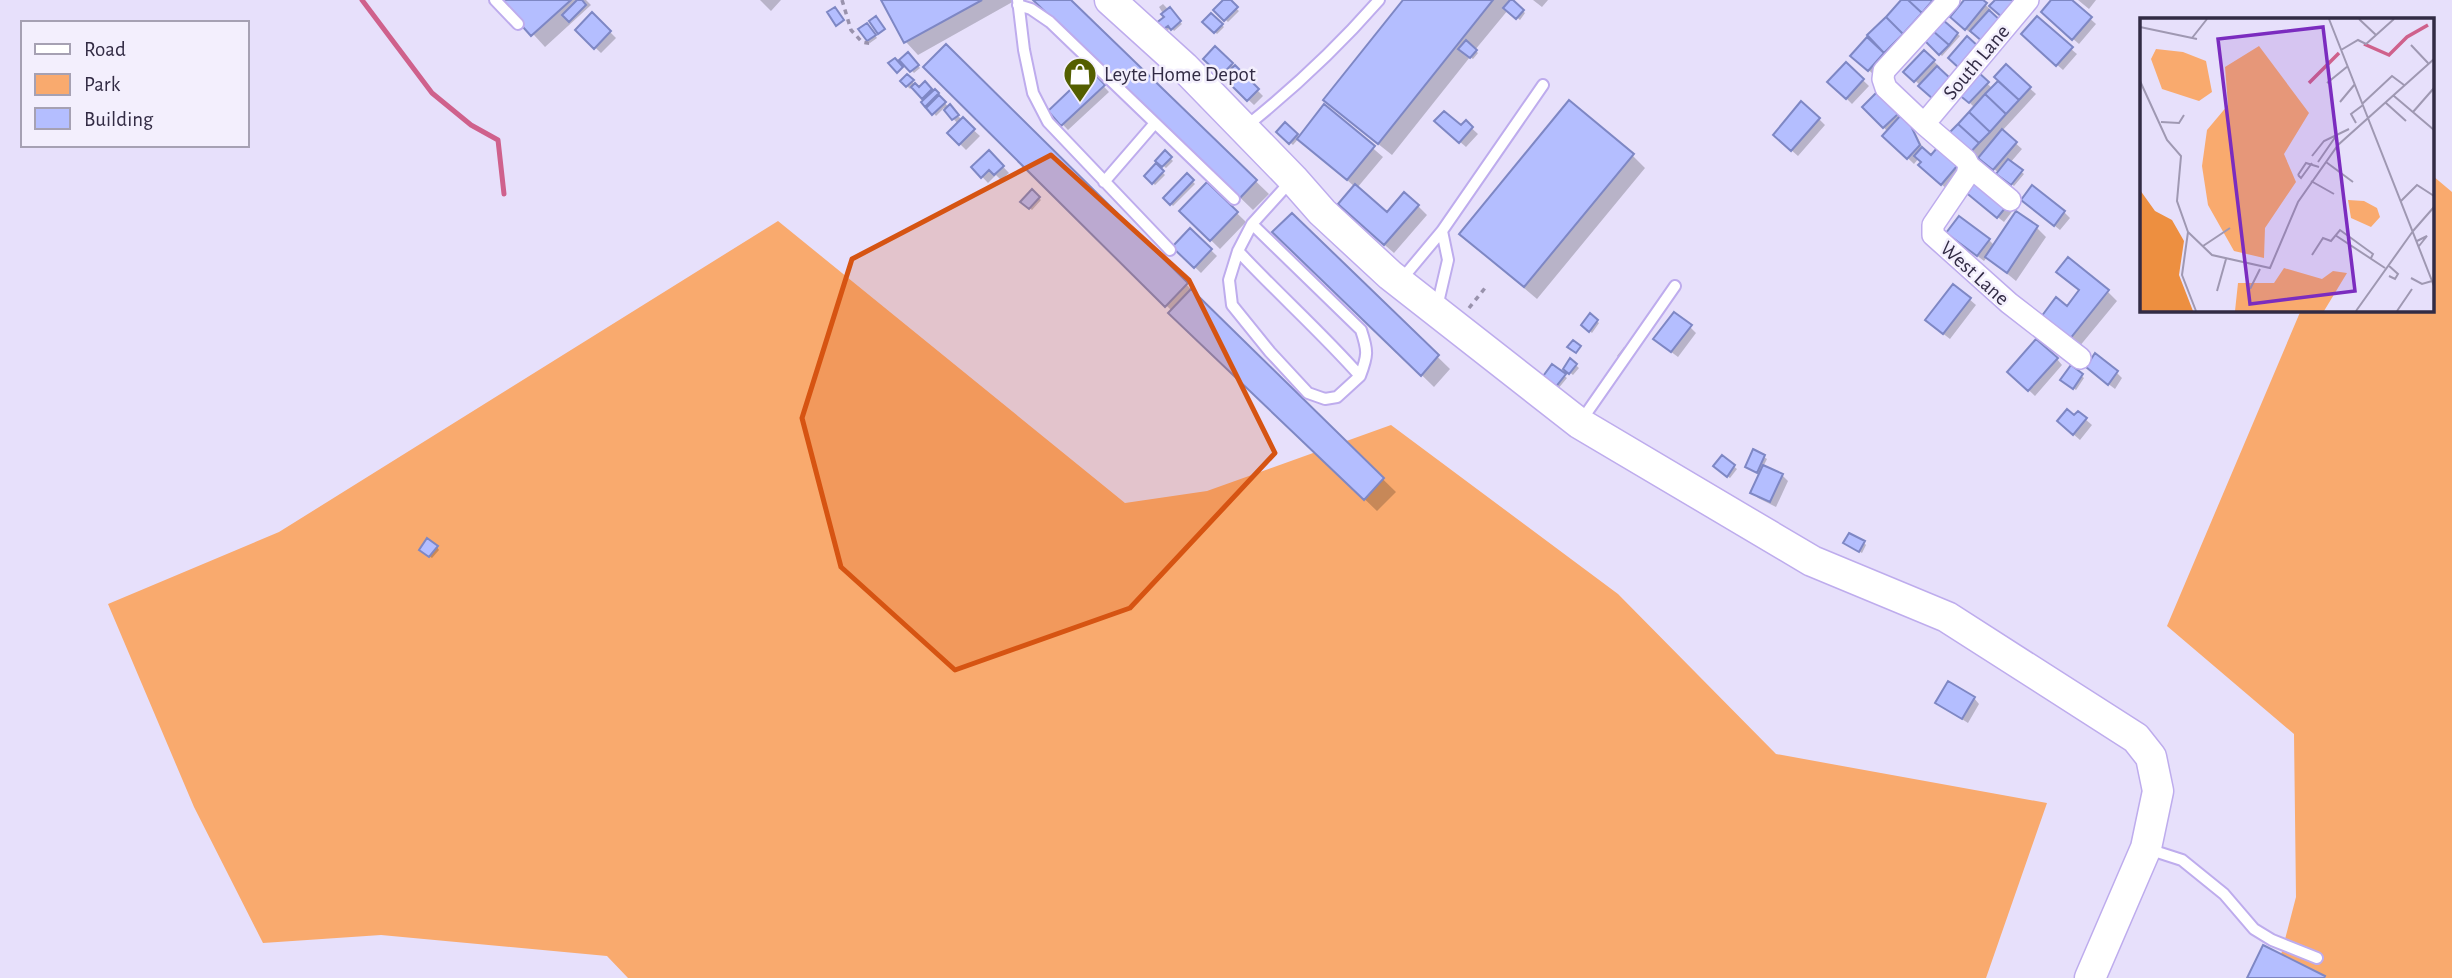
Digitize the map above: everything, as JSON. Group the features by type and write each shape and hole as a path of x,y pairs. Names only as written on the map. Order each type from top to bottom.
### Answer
{"street":[{"path":"1110,0 1184,67 1322,212 1399,282 1579,423 1812,561 1947,617 2136,738 2151,757 2158,791 2146,848 2090,978"},
{"path":"1950,0 1884,71 1883,79 1886,88 1966,160 1969,166 2010,200"},
{"name":"South Lane","path":"1924,124 2028,0"},
{"name":"West Lane","path":"1969,166 1967,175 1933,225 1933,235 2008,303 2080,358"}],"lane":[{"path":"495,0 517,24"},
{"path":"1244,128 1306,76 1379,0"},
{"path":"1018,2 1050,22 1234,200"},
{"path":"1018,2 1033,93 1048,122 1170,250"},
{"path":"1399,282 1442,231 1543,85"},
{"path":"1104,182 1155,123"},
{"path":"1252,224 1361,330 1367,347 1367,358 1360,376 1337,397 1325,399 1308,393 1269,352 1232,305 1229,280 1238,251 1252,224 1293,179"},
{"path":"1436,311 1448,260 1442,231"},
{"path":"1238,251 1360,376"},
{"path":"1579,423 1675,286"},
{"path":"2146,848 2182,860 2224,894 2254,929 2272,940 2316,958"}],"path":[{"path":"842,0 851,30 862,42 873,44"}],"highlighted area":[{"path":"1051,155 1189,280 1275,453 1130,608 955,670 841,567 802,418 852,259"}],"green space":[{"path":"2434,177 2452,192 2452,978 2275,978 2296,897 2294,734 2167,626 2300,312 2434,312"},
{"path":"778,221 1125,503 1207,491 1391,425 1618,594 1776,754 2047,803 1986,978 628,978 607,956 381,935 263,943 194,807 108,604 279,532"}],"building":[{"path":"499,0 571,0 531,36"},
{"path":"577,0 582,0 586,5 569,22 562,15"},
{"path":"881,0 982,0 904,43"},
{"path":"1033,0 1071,0 1257,180 1239,199"},
{"path":"1223,0 1231,0 1238,7 1224,21 1213,10"},
{"path":"1403,0 1493,0 1378,144 1323,100"},
{"path":"1510,0 1524,10 1516,19 1503,8"},
{"path":"1901,0 1908,0 1922,13 1903,34 1886,17"},
{"path":"1908,0 1933,0 1922,13"},
{"path":"1964,0 1983,0 1987,3 1965,30 1950,17"},
{"path":"1995,0 2019,0 2003,18 1989,6"},
{"path":"2051,0 2072,0 2092,17 2072,40 2041,12"},
{"path":"835,7 844,20 836,26 827,12"},
{"path":"1170,7 1181,21 1171,30 1168,26 1161,31 1155,24 1164,17 1161,14"},
{"path":"1989,10 2001,21 1983,42 1970,31"},
{"path":"592,12 611,31 594,49 575,30"},
{"path":"1211,13 1223,24 1214,33 1202,22"},
{"path":"876,16 885,29 878,34 869,21"},
{"path":"2037,16 2073,47 2056,66 2021,34"},
{"path":"1886,17 1903,34 1884,53 1867,35"},
{"path":"1943,20 1958,33 1949,45 1933,31"},
{"path":"867,23 876,35 867,41 858,29"},
{"path":"1933,31 1949,45 1939,55 1925,41"},
{"path":"1967,36 1979,47 1959,68 1948,58"},
{"path":"1867,37 1884,53 1868,71 1850,56"},
{"path":"1466,40 1477,50 1470,58 1458,49"},
{"path":"946,44 1188,283 1165,307 923,67"},
{"path":"1215,46 1233,63 1221,76 1203,59"},
{"path":"1924,50 1935,60 1914,82 1903,72"},
{"path":"908,52 919,65 910,72 899,60"},
{"path":"895,58 903,67 897,73 888,63"},
{"path":"1846,62 1864,79 1846,99 1827,82"},
{"path":"2006,64 2031,87 2019,100 1994,77"},
{"path":"1235,65 1259,89 1247,101 1223,77"},
{"path":"1937,66 1951,79 1933,99 1918,86"},
{"path":"1091,70 1105,85 1061,126 1048,111"},
{"path":"1978,72 1989,82 1969,103 1958,94"},
{"path":"907,74 914,80 906,87 900,81"},
{"path":"925,81 932,89 922,99 911,87 915,83 919,87"},
{"path":"1998,81 2019,100 2006,114 1985,94"},
{"path":"935,89 939,93 925,107 921,102"},
{"path":"1877,92 1898,114 1883,128 1862,107"},
{"path":"1985,94 2006,114 1990,132 1969,112"},
{"path":"939,95 946,102 932,115 926,108"},
{"path":"1569,100 1634,154 1524,287 1459,234"},
{"path":"1801,101 1820,118 1791,151 1773,135"},
{"path":"950,104 959,115 952,120 944,110"},
{"path":"1324,104 1375,146 1347,180 1297,139"},
{"path":"1444,111 1461,125 1466,120 1473,127 1459,143 1434,121"},
{"path":"1969,112 1990,132 1979,143 1958,124"},
{"path":"1900,116 1911,126 1920,145 1907,159 1882,136"},
{"path":"963,117 975,129 959,145 947,133"},
{"path":"1285,122 1298,134 1289,144 1276,132"},
{"path":"1958,124 1979,143 1968,155 1947,135"},
{"path":"2002,129 2017,142 1993,170 1978,158"},
{"path":"1922,147 1931,155 1937,148 1957,166 1941,185 1918,165 1921,162 1914,156"},
{"path":"989,150 1004,166 994,175 989,170 981,178 971,167"},
{"path":"1165,150 1172,157 1162,167 1155,161"},
{"path":"2008,159 2023,170 2011,185 1996,174"},
{"path":"1156,163 1164,171 1152,184 1144,176"},
{"path":"1187,173 1194,180 1170,205 1163,198"},
{"path":"1977,176 2010,202 1997,218 1964,191"},
{"path":"1207,182 1238,212 1210,241 1179,211"},
{"path":"1355,184 1387,212 1404,192 1419,205 1384,245 1338,204"},
{"path":"2032,185 2065,211 2054,226 2021,200"},
{"path":"1032,189 1040,197 1029,209 1020,202"},
{"path":"2016,211 2038,226 2007,273 1985,257"},
{"path":"1292,213 1439,355 1421,376 1272,232"},
{"path":"1959,216 1990,239 1977,256 1946,233"},
{"path":"1190,228 1212,249 1194,268 1172,247"},
{"path":"2068,257 2109,290 2069,340 2041,317 2056,297 2067,306 2079,290 2056,272"},
{"path":"1953,284 1971,298 1943,334 1925,320"},
{"path":"1191,289 1384,478 1364,500 1168,313"},
{"path":"1674,312 1692,325 1671,352 1653,339"},
{"path":"1590,313 1598,320 1589,332 1581,325"},
{"path":"2036,339 2058,358 2028,391 2007,372"},
{"path":"1573,340 1581,346 1576,353 1567,347"},
{"path":"2095,353 2118,371 2108,385 2086,367"},
{"path":"1570,358 1577,364 1569,374 1563,369"},
{"path":"1552,364 1566,374 1554,389 1541,379"},
{"path":"2071,365 2083,374 2073,389 2060,380"},
{"path":"2067,409 2074,415 2078,411 2087,418 2073,435 2057,421"},
{"path":"1753,449 1765,455 1757,473 1745,467"},
{"path":"1722,455 1735,465 1727,477 1713,466"},
{"path":"1763,465 1783,474 1770,502 1750,493"},
{"path":"1849,533 1865,541 1859,552 1843,543"},
{"path":"427,538 438,546 429,557 419,550"},
{"path":"1948,681 1975,697 1962,719 1935,703"},
{"path":"2263,945 2325,976 2324,978 2247,978"}],"waterway":[{"path":"362,0 432,93 471,125 498,140 504,194"}],"place":[{"name":"Leyte Home Depot","path":"1080,104"}]}
